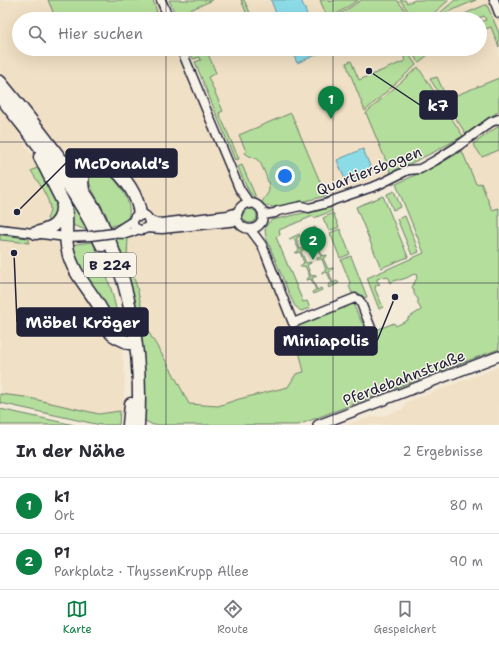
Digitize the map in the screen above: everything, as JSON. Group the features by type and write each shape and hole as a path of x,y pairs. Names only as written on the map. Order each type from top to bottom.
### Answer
{"main road":[{"name":"B 224","path":"0,82 39,131 83,191 94,208 113,251 124,283 137,343 140,401 138,425"},
{"name":"B 224","path":"0,96 50,160 79,202 94,228 106,254 117,285 128,343 131,395 129,425"},
{"path":"32,137 62,199 66,212 66,237 68,252 72,264 104,315 108,329 113,335 128,343"},
{"path":"62,162 84,160 102,163 111,167 118,173 135,196 139,206 140,218"},
{"path":"83,191 83,170 87,166 96,162"},
{"path":"36,233 56,224 61,216 62,199"}],"street":[{"path":"161,0 166,12"},
{"path":"494,0 499,13"},
{"path":"184,56 239,188 250,204"},
{"name":"Quartiersbogen","path":"263,215 301,206 309,208 328,203 378,185 408,170 420,169 458,146 491,122 499,119"},
{"path":"114,233 140,218 161,223 228,215 240,210 246,204 255,204 261,210 263,215 262,222 254,228 244,228 238,221 237,218 240,210 239,188"},
{"path":"140,218 134,226 141,229 152,230 238,221"},
{"path":"0,228 66,237 114,233 122,235 134,232 148,224 140,218"},
{"path":"259,225 262,245 293,323 355,298 361,303 371,328 369,332"},
{"path":"250,229 262,245"},
{"name":"Pferdebahnstraße","path":"318,425 499,356"}],"shaded area":[{"path":"0,0 160,0 165,12 12,12 12,56 183,56 238,188 240,207 229,215 158,218 152,215 143,196 130,176 120,165 109,158 96,155 71,156 64,154 0,72"},
{"path":"213,0 499,0 499,211 485,217 454,141 424,158 391,173 326,196 293,118 248,155 259,161 269,185 269,190 262,200 262,203 255,200 251,195 240,174 193,59 200,57 201,60 195,63 236,160 239,159 238,155 219,113 223,111 208,77 216,73 209,56 487,56 487,12 190,12 190,10","holes":["242,165 255,195 249,190"]},
{"path":"0,107 18,129 20,136 39,167 31,171 43,190 50,206 47,219 43,223 42,239 51,241 60,249 66,267 71,276 99,315 111,340 122,349 125,377 123,412 120,411 99,414 25,397 0,394"},
{"path":"231,226 248,231 260,246 293,325 304,372 296,374 288,387 239,399 218,406 189,404 173,373 146,328 137,287 127,258 128,238"},
{"path":"499,367 499,425 348,424 377,416 381,417 403,409 406,402"}],"green space":[{"path":"48,0 153,0 157,12 53,12"},
{"path":"169,0 213,0 190,10 191,12 174,12"},
{"path":"241,0 244,0 250,12 246,12"},
{"path":"320,0 328,0 329,2 336,0 358,0 340,12 325,12"},
{"path":"361,0 397,0 406,12 343,12"},
{"path":"400,0 405,0 407,3 415,0 449,0 435,12 409,12"},
{"path":"455,0 476,0 448,12 441,12"},
{"path":"487,5 499,33 499,47 491,27 487,28 487,12 469,12"},
{"path":"192,56 209,56 216,73 208,77 223,111 219,113 239,159 235,160 195,62 201,60 200,57 193,59"},
{"path":"410,56 416,65 365,111 346,63 351,61 359,80 405,61 404,57"},
{"path":"414,56 427,56 419,63"},
{"path":"418,67 463,136 391,173 366,113"},
{"path":"437,77 447,99 499,78 499,111 466,134 430,79"},
{"path":"291,113 326,196 274,207 266,206 262,203 269,189 266,175 259,161 245,153 246,151 239,135"},
{"path":"499,126 499,150 482,157 473,144"},
{"path":"462,151 476,184 481,183 492,210 499,208 499,349 298,425 153,425 144,420 145,377 142,341 136,307 127,273 115,239 128,238 127,258 137,287 146,328 173,373 189,404 218,406 239,399 288,387 296,374 304,372 293,325 353,301 358,304 354,306 362,323 366,322 362,336 369,339 375,336 376,330 394,323 396,326 408,320 408,318 421,310 418,304 418,299 414,294 412,287 417,278 416,274 390,283 388,277 377,279 380,284 376,285 375,289 383,307 379,309 367,278 424,253 396,184 439,164"},
{"path":"242,165 255,198 247,188 238,167"},
{"path":"39,167 55,200 56,211 53,218 49,221 47,219 50,209 48,200 31,171"},
{"path":"97,168 113,178 125,195 129,212 128,218 124,222 109,227 107,216 90,185 89,174 91,170"},
{"path":"55,177 74,206 87,230 69,224"},
{"path":"394,191 401,207 393,210 387,194"},
{"path":"383,196 408,257 381,268 356,207"},
{"path":"330,207 332,211 314,218 313,216 279,230 280,235 276,237 303,302 307,301 310,308 301,311 295,306 291,298 267,240 265,228 272,220"},
{"path":"250,209 255,211 257,216 255,221 250,223 245,221 243,216 245,211"},
{"path":"333,213 339,227 329,231 323,218"},
{"path":"405,216 419,252 412,255 397,219"},
{"path":"315,227 316,229 312,231 317,242 322,242 318,245 322,256 327,255 323,258 328,269 333,268 329,272 333,283 337,281 339,283 329,288 328,285 332,283 327,272 322,273 326,270 322,259 317,260 317,258 321,257 316,245 311,246 315,243 310,232 305,232"},
{"path":"340,229 350,254 340,258 330,233"},
{"path":"299,234 300,236 296,238 300,249 305,248 301,251 306,263 311,262 307,265 311,276 317,276 312,278 317,290 321,288 322,290 313,294 312,292 316,290 311,279 306,280 310,277 305,266 300,267 304,263 300,252 295,253 299,250 294,239 289,239"},
{"path":"0,235 29,238 29,243 0,240"},
{"path":"93,242 112,292 120,325 117,332 78,269 72,246 76,244"},
{"path":"351,256 367,297 365,298 360,294 352,293 349,286 351,285 341,260"},
{"path":"0,394 25,397 99,414 120,411 119,425 100,425 0,403"},
{"path":"0,409 74,425 0,425"}],"water":[{"path":"271,0 301,0 306,12 275,12"},
{"path":"294,56 314,56 297,63"},
{"path":"363,149 372,171 346,182 337,160"}],"place":[{"name":"k7","path":"369,71"},
{"name":"k1","path":"331,119"},
{"name":"McDonald's","path":"17,212"},
{"name":"Möbel Kröger","path":"14,253"},
{"name":"P1","path":"313,260"},
{"name":"Miniapolis","path":"395,297"}]}
